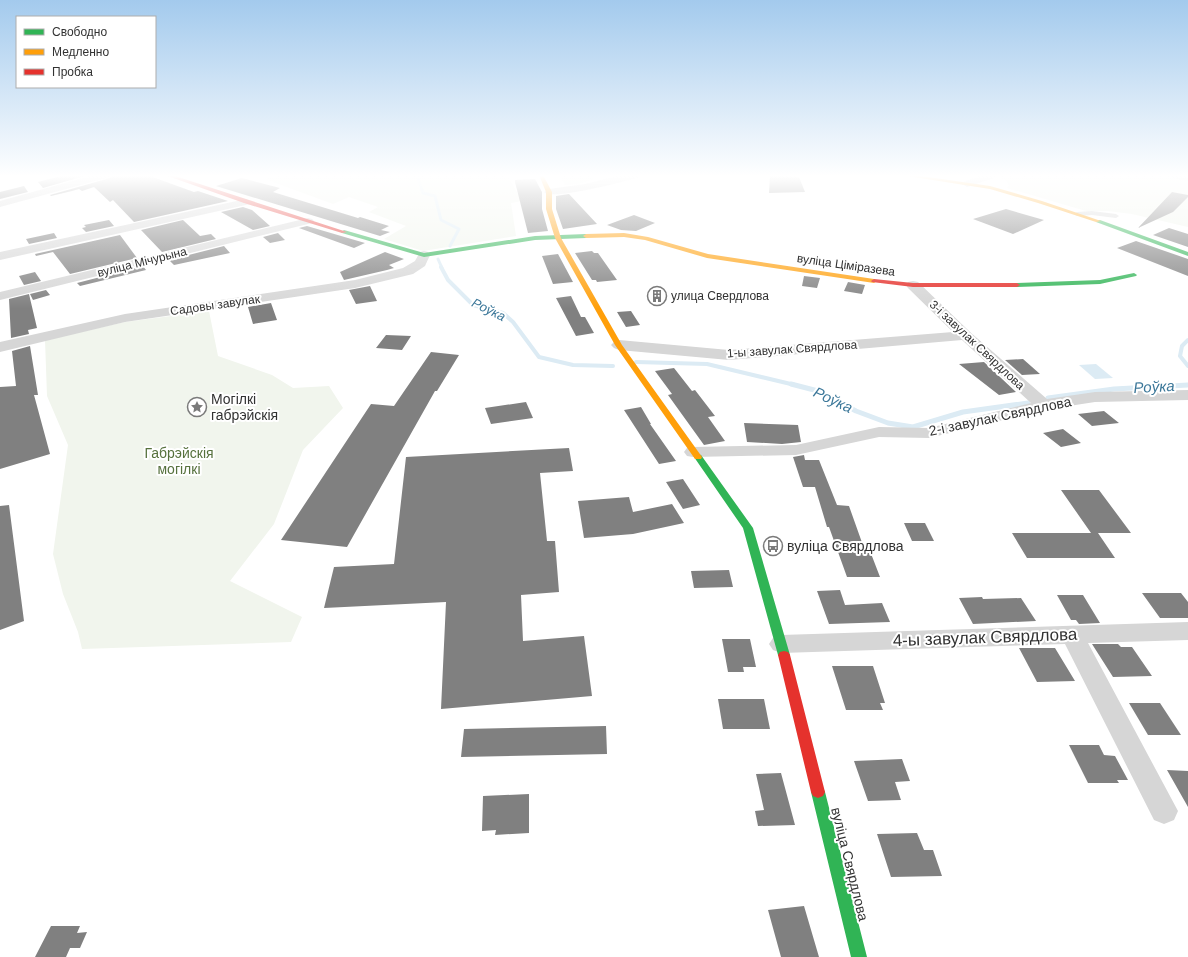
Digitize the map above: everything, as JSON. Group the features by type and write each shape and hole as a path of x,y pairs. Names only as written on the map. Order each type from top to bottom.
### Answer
{"street":[{"path":"0,256 166,220"},
{"path":"304,220 424,255"},
{"name":"вуліца Свярдлова","path":"552,220 558,238 619,345 748,528 781,644 859,957"},
{"path":"1094,220 1188,254"},
{"name":"вуліца Мічурына","path":"0,296 308,221"},
{"name":"вуліца Ціміразева","path":"424,255 516,240 634,236 706,256 882,282 913,285 1047,285 1100,282 1134,275"},
{"name":"Садовы завулак","path":"0,347 125,318 355,284 408,271 420,263 424,255"},
{"name":"3-і завулак Свярдлова","path":"913,285 965,335 1043,405"},
{"name":"1-ы завулак Свярдлова","path":"619,345 729,355 965,335"},
{"name":"2-і завулак Свярдлова","path":"693,452 796,450 879,432 929,433 1043,405 1095,397 1188,395"},
{"name":"4-ы завулак Свярдлова","path":"781,644 1188,631"},
{"path":"1072,635 1164,811"}],"green space":[{"path":"389,220 514,220 516,236 423,251 384,239 406,226"},
{"path":"1156,220 1188,220 1188,227"},
{"name":"Габрэйскія могілкі","path":"209,311 218,356 272,375 293,388 329,386 343,408 303,450 274,524 230,581 302,617 291,642 82,649 78,632 63,594 53,554 68,445 47,396 45,340 125,322"}],"shaded area":[{"path":"1096,364 1113,378 1095,379 1079,365"}],"building":[{"path":"109,220 114,226 86,232 82,228 86,227 84,225"},
{"path":"132,220 144,220 134,222"},
{"path":"183,220 200,236 211,234 216,239 162,252 141,230"},
{"path":"235,220 263,220 270,226 253,230"},
{"path":"326,220 369,220 389,226 381,230 390,232 380,236"},
{"path":"525,220 545,220 548,231 528,233"},
{"path":"560,220 593,220 597,224 563,229"},
{"path":"621,220 646,220 655,223 636,231 621,230 607,225"},
{"path":"975,220 1044,220 1013,234"},
{"path":"1146,220 1156,220 1138,228"},
{"path":"307,226 365,243 354,248 299,228"},
{"path":"1169,228 1188,234 1188,247 1153,235"},
{"path":"54,233 57,238 29,244 26,239"},
{"path":"278,233 285,240 270,243 263,237"},
{"path":"120,235 137,258 70,274 53,252 36,256 35,254"},
{"path":"1136,241 1188,259 1188,276 1117,248"},
{"path":"224,246 230,253 174,265 169,260"},
{"path":"592,251 594,253 598,253 617,280 597,282 596,280 592,280 575,253"},
{"path":"385,252 404,259 389,265 394,268 344,280 340,272"},
{"path":"558,254 573,282 553,284 542,256"},
{"path":"858,264 872,266 870,273 853,271"},
{"path":"143,266 146,270 80,286 77,283"},
{"path":"35,272 41,281 24,285 19,276"},
{"path":"804,276 820,278 817,288 802,286"},
{"path":"848,282 865,285 862,294 844,291"},
{"path":"370,286 377,301 356,304 349,290"},
{"path":"46,290 50,295 33,300 30,294"},
{"path":"29,294 37,328 28,330 29,334 11,338 9,299"},
{"path":"571,296 581,317 585,317 594,333 576,336 556,298"},
{"path":"271,303 277,320 253,324 248,307"},
{"path":"631,311 640,325 626,327 617,312"},
{"path":"386,335 411,336 402,350 376,348"},
{"path":"30,346 38,395 34,395 50,454 0,469 0,387 16,386 12,351"},
{"path":"431,352 459,355 437,391 435,391 347,547 281,540 371,404 394,406"},
{"path":"1023,359 1040,374 1022,375 1005,360"},
{"path":"984,362 1016,392 999,395 959,364"},
{"path":"674,368 692,391 695,390 715,416 708,417 725,441 704,445 668,395 672,394 655,371"},
{"path":"526,402 533,418 491,424 485,408"},
{"path":"641,407 650,424 676,461 659,464 624,410"},
{"path":"1104,411 1119,423 1092,426 1078,414"},
{"path":"744,423 798,425 801,442 782,444 747,442"},
{"path":"1063,429 1081,443 1061,447 1043,433"},
{"path":"569,448 573,471 540,473 547,541 555,541 559,592 521,595 523,641 584,636 592,696 441,709 446,602 324,608 334,567 394,564 406,457"},
{"path":"804,455 805,460 819,460 837,505 849,506 865,551 870,551 880,577 847,577 829,527 827,527 815,487 803,487 793,457"},
{"path":"683,479 700,505 683,509 666,482"},
{"path":"1061,490 1099,490 1131,533 1091,533"},
{"path":"629,497 633,512 672,504 684,523 633,534 584,538 578,501"},
{"path":"9,505 24,621 0,630 0,506"},
{"path":"904,523 925,523 934,541 912,541"},
{"path":"1012,533 1098,533 1115,558 1027,558"},
{"path":"729,570 733,587 694,588 691,571"},
{"path":"840,590 845,605 882,603 890,622 829,624 817,591"},
{"path":"1142,593 1181,593 1188,602 1188,618 1160,618"},
{"path":"1057,595 1083,595 1100,623 1079,624 1076,620 1071,620"},
{"path":"982,597 983,599 1021,598 1036,621 973,624 959,598"},
{"path":"722,639 750,639 756,667 743,667 744,672 728,672"},
{"path":"1092,644 1118,644 1121,647 1132,647 1152,676 1113,677"},
{"path":"1019,648 1055,648 1075,681 1037,682"},
{"path":"832,666 873,666 885,703 880,703 883,710 846,710"},
{"path":"718,699 764,699 770,729 723,729"},
{"path":"1129,703 1160,703 1181,735 1148,735"},
{"path":"606,726 607,754 461,757 464,729"},
{"path":"1069,745 1099,745 1104,755 1115,756 1128,780 1117,780 1119,783 1088,783"},
{"path":"902,759 910,781 895,782 901,800 868,801 854,761"},
{"path":"1167,770 1188,771 1188,807"},
{"path":"781,773 795,825 758,826 755,811 764,810 756,774"},
{"path":"529,794 529,833 495,835 496,830 482,831 483,796"},
{"path":"917,833 924,850 933,850 942,876 891,877 877,834"},
{"path":"804,906 819,957 781,957 768,910"},
{"path":"51,926 80,926 77,933 87,932 80,948 70,948 66,957 35,957"}],"waterway":[{"name":"Роўка","path":"441,220 459,229 450,246"},
{"name":"Роўка","path":"438,259 442,268"},
{"name":"Роўка","path":"441,267 448,280 473,305 503,313 513,322 539,357 573,365 613,366"},
{"name":"Роўка","path":"1188,340 1182,346 1180,356 1188,366"},
{"name":"Роўка","path":"636,362 707,364 793,385"},
{"name":"Роўка","path":"793,385 818,391 856,411 888,423 913,427 963,412 1028,403"},
{"name":"Роўка","path":"1048,398 1114,389 1188,385 1181,385"}],"traffic: fast":[{"path":"1098,221 1188,254"},
{"path":"344,232 424,255 535,238 586,236"},
{"path":"1017,285 1100,282 1134,275"},
{"path":"698,457 748,528 784,655"},
{"path":"818,792 859,957"}],"traffic: slow":[{"path":"552,220 558,238 619,345 698,457"},
{"path":"1094,220 1098,221"},
{"path":"586,236 624,235 646,238 707,256 874,281"}],"traffic: jam":[{"path":"304,220 344,232"},
{"path":"874,281 913,285 1017,285"},
{"path":"784,655 818,792"}],"place":[{"name":"улица Свердлова","path":"657,296"},
{"name":"Могілкі габрэйскія","path":"197,407"},
{"name":"вуліца Свярдлова","path":"773,546"}]}
